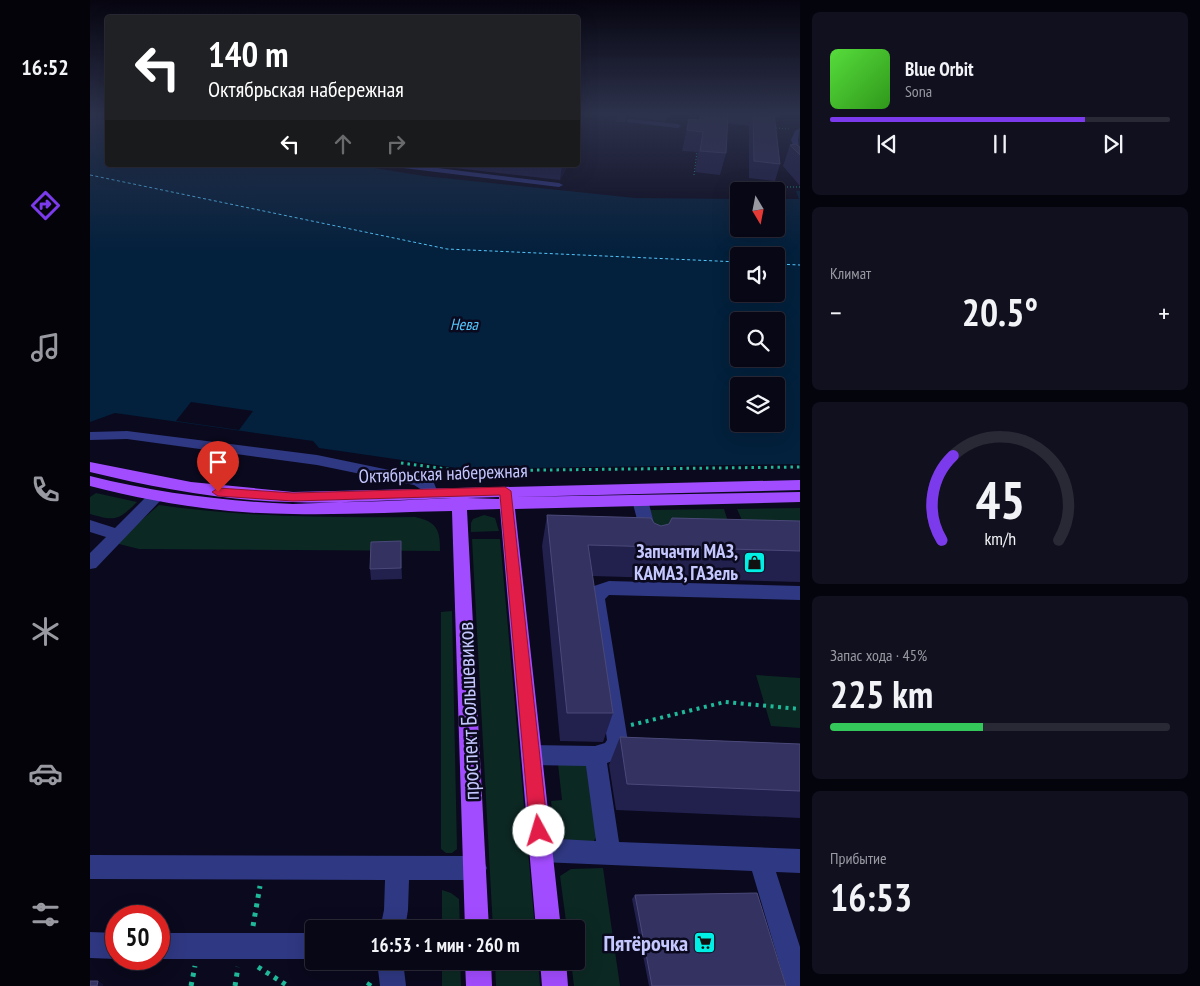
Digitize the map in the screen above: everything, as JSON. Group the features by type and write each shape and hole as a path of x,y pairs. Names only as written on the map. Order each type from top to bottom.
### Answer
{"main road":[{"name":"Октябрьская набережная","path":"90,467 164,484 245,494 293,497 430,493 459,498"},
{"name":"Октябрьская набережная","path":"90,481 156,496 249,507 332,508 459,498 800,485"},
{"name":"Октябрьская набережная","path":"506,497 640,500 800,497"},
{"path":"506,497 548,920"},
{"name":"проспект Большевиков","path":"459,498 477,920"},
{"path":"478,970 479,986"},
{"path":"554,970 555,986"}],"lane":[{"path":"411,167 559,185"},
{"path":"90,436 127,434 317,460 418,481 429,486 430,493"},
{"path":"90,563 156,496"},
{"path":"640,500 652,549"},
{"path":"90,526 117,534"},
{"path":"531,755 595,756 610,752 618,742 596,599 600,591 609,588 661,584 800,593"},
{"path":"595,756 609,853"},
{"path":"541,850 800,861"},
{"path":"761,860 799,986"},
{"path":"90,867 475,868"},
{"path":"394,920 396,910 397,868"},
{"path":"90,945 105,946"},
{"path":"170,946 305,946"},
{"path":"391,970 393,986"}],"path":[{"path":"694,175 696,160"},
{"path":"785,187 800,187"},
{"path":"400,462 462,471 800,467"},
{"path":"616,728 725,702 800,708"},
{"path":"263,868 250,946 253,964 288,986"}],"green space":[{"path":"96,493 137,502 116,518 98,516 90,514 90,497"},
{"path":"159,505 287,516 415,517 428,521 436,528 440,551 139,549 115,543"},
{"path":"800,508 800,546 753,545 737,509"},
{"path":"724,509 735,544 659,543 650,510"},
{"path":"484,515 495,518 499,531 471,532 473,519"},
{"path":"472,539 500,539 534,920 493,920"},
{"path":"452,611 457,849 452,853 446,853 441,849 441,612"},
{"path":"756,675 800,678 800,728 771,726"},
{"path":"558,764 588,765 597,836 593,842 568,842 555,833 551,801 562,800"},
{"path":"603,868 620,986 574,986 572,970 585,970 585,920 566,920 560,876 571,869"},
{"path":"442,890 451,893 459,899 460,920 442,920"},
{"path":"442,970 460,970 461,986 442,986"},
{"path":"495,970 539,970 540,986 496,986"}],"water":[{"name":"Нева","path":"90,160 105,160 105,167 368,167 424,176 635,198 730,199 730,238 785,238 785,199 799,199 796,191 800,191 800,464 464,469 319,448 313,441 115,413 90,422"}],"pier":[{"path":"191,402 253,411 239,430 176,421"}],"building":[{"path":"780,160 780,164 754,161"},
{"path":"547,515 651,518 654,523 661,526 669,524 672,518 800,521 800,551 588,545 613,713 567,713"},
{"path":"401,541 401,568 370,569 371,542"},
{"path":"620,737 800,744 800,791 627,784"},
{"name":"Пятёрочка","path":"757,893 786,986 652,986 635,895"},
{"path":"90,981 98,981 97,986 90,986"}],"ferry route":[{"path":"90,175 447,249 730,262"},
{"path":"785,264 800,265"}],"place":[{"name":"Запчачти МАЗ, КАМАЗ, ГАЗель","path":"754,562"},
{"name":"Пятёрочка","path":"704,943"}],"route":[{"path":"218,492 293,497 505,491 539,831"}]}
